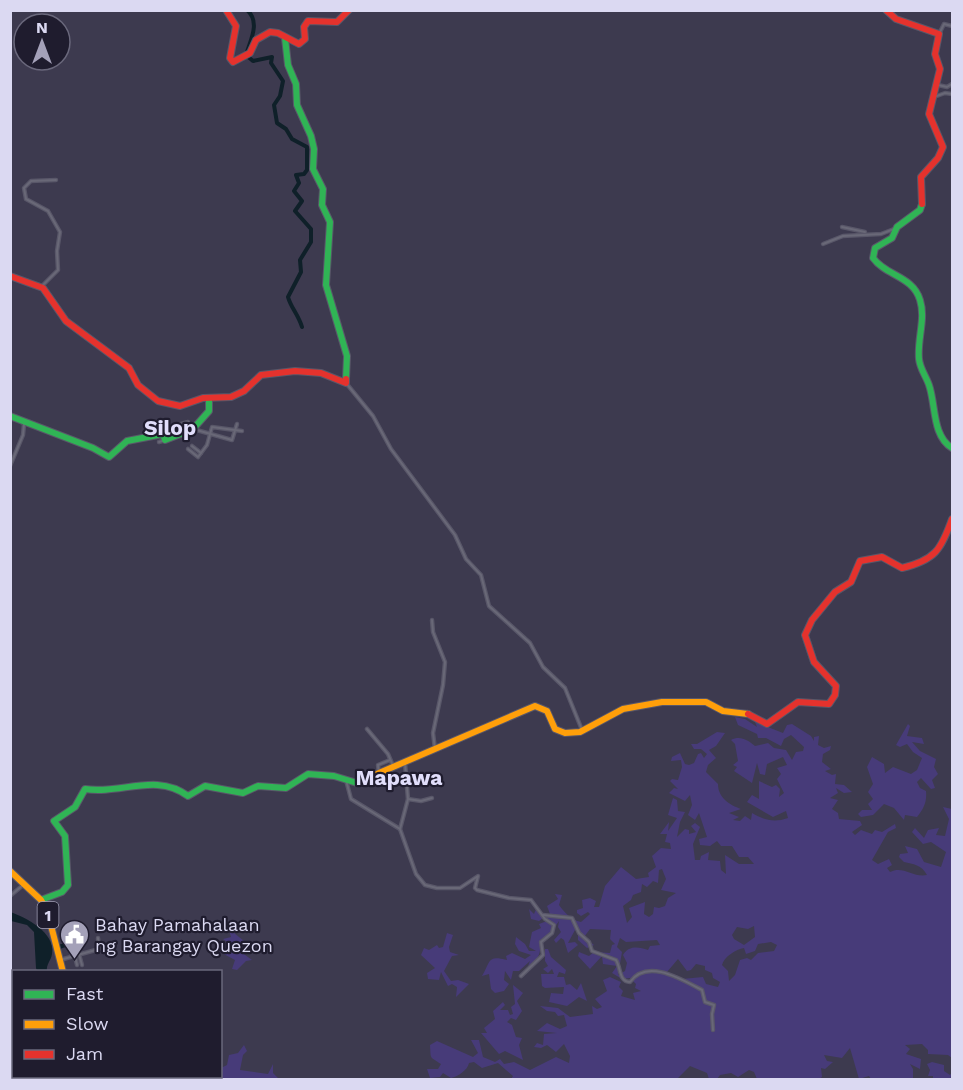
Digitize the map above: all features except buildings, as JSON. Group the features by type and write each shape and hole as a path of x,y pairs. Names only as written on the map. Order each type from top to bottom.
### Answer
{"main road":[{"path":"226,10 237,28 230,60 233,62 249,54 256,40 267,33 275,32 299,44 305,39 304,27 308,21 337,22 349,10"},
{"path":"886,10 895,19 922,26 939,34 935,54 940,67 932,98 930,118 942,141 942,150 921,177 923,196 921,209 895,229 892,238 875,248 873,258 877,264 891,270 912,285 919,295 923,336 919,361 930,387 941,437 952,448"},
{"path":"10,276 22,282 42,286 66,321 129,368 138,385 153,399 179,406 209,399 237,396 261,375 293,371 321,373 346,383 347,356 326,285 330,222 322,205 323,189 313,169 314,149 311,136 297,105 296,84 288,68 285,38"},
{"path":"10,416 24,420 64,439 93,448 107,458 111,457 127,441 162,439 194,429 210,408 209,399"},
{"path":"41,900 62,892 68,885 65,836 54,821 75,807 85,789 103,792 132,785 168,785 176,787 188,796 207,786 243,793 258,786 286,788 308,774 357,783 535,706 547,711 557,731 568,734 583,731 620,710 655,702 706,702 723,711 737,710 749,714 767,724 798,702 830,704 835,695 836,686 814,662 806,642 805,635 812,620 835,592 850,584 860,561 882,557 902,568 929,560 942,548 952,519"},
{"name":"1","path":"10,871 41,900 48,914 62,970"}],"street":[{"path":"939,34 944,24 952,26"},
{"path":"936,84 946,87 952,84"},
{"path":"932,98 945,93 952,94"},
{"path":"42,286 57,271 60,232 55,219 48,211 25,197 24,188 31,181 56,180"},
{"path":"842,227 880,234 895,229"},
{"path":"823,244 842,237 867,233"},
{"path":"346,383 373,416 391,449 455,535 466,559 481,575 489,606 531,643 542,666 566,690 583,731"},
{"path":"10,466 23,435 24,420"},
{"path":"162,439 164,430 188,422"},
{"path":"183,424 186,432"},
{"path":"194,429 233,440 237,424"},
{"path":"171,427 172,437"},
{"path":"188,449 197,457 207,445 212,427 242,431"},
{"path":"222,437 224,429"},
{"path":"192,446 201,453"},
{"path":"192,453 195,448"},
{"path":"432,620 433,632 445,662 444,682 433,733 435,749"},
{"path":"367,729 394,768"},
{"path":"380,774 378,765 390,760"},
{"path":"405,763 408,799 400,829 414,870 427,886 459,888 478,876 475,888 477,890 509,898 531,900 540,913 554,924 554,930 541,942 543,955 521,976"},
{"path":"346,780 351,799 400,829"},
{"path":"408,799 421,801 432,798"},
{"path":"10,896 24,884"},
{"path":"540,913 547,917 572,918 579,933 589,942 592,951 616,960 622,979 626,982 630,982 638,973 649,970 672,975 702,990 705,1002 714,1005 711,1014 713,1030"},
{"path":"60,960 99,949 98,938"},
{"path":"70,947 77,965"},
{"path":"77,947 82,964"}],"shaded area":[{"path":"735,717 745,719 757,727 755,722 783,733 787,725 792,724 811,736 814,741 814,737 819,736 818,745 824,748 831,746 830,750 823,754 822,762 831,769 825,771 832,775 836,774 835,784 844,785 852,792 844,793 836,788 838,793 830,798 838,800 832,809 838,813 839,819 860,821 862,825 852,832 855,835 861,830 872,834 875,830 882,832 895,824 896,828 888,832 872,860 878,864 889,859 892,865 887,868 890,872 899,870 927,875 920,867 904,862 899,857 900,854 908,853 905,846 917,849 924,862 941,867 946,852 931,842 923,844 912,832 915,828 924,838 928,830 939,828 936,835 945,836 949,819 943,807 952,809 952,1058 948,1055 928,1054 928,1050 922,1044 905,1045 910,1049 906,1054 921,1059 920,1069 910,1064 913,1069 913,1079 871,1079 869,1076 859,1079 850,1048 842,1058 824,1055 827,1061 833,1062 825,1069 821,1068 822,1077 819,1079 757,1079 754,1072 749,1070 738,1077 731,1073 720,1075 717,1079 709,1079 707,1073 690,1066 676,1080 511,1079 513,1076 498,1063 482,1068 474,1062 469,1063 459,1075 451,1078 443,1073 440,1077 430,1078 427,1069 438,1069 441,1064 431,1055 430,1045 437,1041 473,1057 478,1053 471,1040 479,1040 483,1057 495,1062 500,1059 504,1064 514,1062 530,1070 556,1057 569,1063 570,1056 564,1044 556,1052 547,1045 541,1048 534,1047 537,1043 543,1045 544,1034 557,1033 537,1031 547,1023 560,1029 567,1026 564,1015 558,1016 555,1012 547,1011 540,1006 558,1008 570,1017 593,1014 592,1006 597,1009 602,1007 595,999 607,991 603,980 610,977 621,982 619,987 623,991 621,996 635,1000 633,993 641,991 635,988 636,984 630,978 622,979 612,973 617,966 603,964 602,956 590,969 578,956 579,952 589,956 594,952 610,953 612,945 615,944 610,939 611,930 590,929 584,937 594,945 587,948 578,940 578,931 575,930 568,943 575,942 578,945 568,953 564,940 561,938 556,943 554,940 561,932 558,927 559,921 550,934 540,940 540,952 535,960 528,966 530,961 519,971 513,971 511,980 505,971 504,980 509,984 504,991 495,993 491,989 489,974 482,976 490,960 496,958 507,960 506,956 512,953 525,959 531,955 519,951 515,944 516,937 525,944 529,951 536,951 529,947 532,932 541,928 539,924 547,921 543,918 539,921 531,919 529,909 534,914 537,907 543,914 550,914 547,906 558,899 555,894 562,895 559,905 574,920 581,922 590,914 588,912 581,916 577,913 577,910 583,908 582,900 590,898 596,901 594,907 599,907 605,886 621,867 636,879 649,877 648,873 656,867 652,856 661,848 671,849 670,843 665,842 667,834 660,834 669,822 668,831 677,818 668,815 673,798 677,800 678,811 685,812 677,837 685,829 689,830 689,834 696,832 691,826 695,823 700,827 693,844 695,860 700,860 701,856 709,852 708,860 720,861 721,870 726,874 725,855 739,864 754,864 748,857 739,857 732,846 721,846 717,841 710,846 700,845 699,839 707,837 699,813 695,820 688,815 692,805 690,795 685,801 669,793 674,788 678,789 670,781 678,780 682,767 681,760 671,761 672,757 680,753 685,764 694,763 698,754 701,753 704,758 707,754 701,749 694,749 691,744 697,744 717,732 725,733 716,746 709,750 716,758 708,765 706,772 718,784 725,800 741,809 729,813 739,817 733,820 740,821 745,816 751,820 752,813 769,820 788,818 786,811 773,817 747,802 752,795 759,799 759,781 772,787 776,785 780,789 779,797 784,793 777,779 781,774 777,768 787,765 783,757 767,764 765,775 760,774 757,763 752,783 734,771 737,767 733,765 738,761 735,744 731,740 744,739 755,746 768,743 774,748 786,750 792,760 796,752 803,751 804,747 791,735 784,739 781,746 766,738 758,738 757,734 738,725","holes":["662,869 666,879 661,890 676,893 668,898 665,906 654,907 653,914 649,917 644,914 645,902 629,908 632,917 627,923 623,906 631,900 633,895 641,892 642,884 647,887 653,881 658,883 659,870","754,926 755,937 744,945 734,939 732,935 737,927 748,929","620,938 626,942 657,940 660,945 650,946 648,950 631,948 625,952 623,955 627,963 625,971 618,975 622,952 617,947","771,942 777,945 774,951 758,953 751,960 747,958 740,960 735,975 729,981 728,971 722,965 725,959 744,948 746,954 755,951 758,944","678,959 687,971 696,964 705,966 705,970 712,973 713,978 720,982 718,987 706,984 703,977 682,979 667,972"]},
{"path":"908,724 910,726 907,736 922,738 924,744 912,742 920,751 936,759 934,767 938,774 932,780 935,788 931,789 921,778 917,782 920,788 926,791 926,795 924,805 917,817 905,815 904,820 894,808 884,804 873,815 861,817 858,814 862,810 872,810 868,804 873,799 868,792 873,784 867,767 872,757 884,764 885,773 893,767 911,774 917,770 922,758 907,744 900,747 896,745"},
{"path":"233,924 243,927 243,930 234,933 244,941 241,952 252,960 246,961 237,970 232,969 235,960 220,952 231,950 230,944 223,939 231,937 229,930"},
{"path":"447,933 453,935 449,947 450,952 459,955 452,956 444,971 451,981 458,980 469,984 456,997 457,987 452,984 448,986 441,972 439,980 428,979 427,973 435,968 421,955 424,948 429,950 437,945 439,948 443,947"},
{"path":"545,949 548,949 551,957 566,970 565,974 559,972 557,977 564,977 566,985 570,984 577,990 581,983 587,1001 579,997 567,1006 549,1002 551,993 563,994 564,987 545,988 542,986 541,974 554,974 552,969 548,973 543,969 548,966 545,961"},
{"path":"513,985 523,993 517,1001 522,1011 516,1020 511,1018 507,1022 512,1025 516,1037 522,1038 519,1045 523,1060 505,1051 499,1054 481,1033 487,1033 484,1028 495,1019 493,1011 503,1002 505,1005 500,1010 508,1010 510,1015 513,1014 511,1007 515,1004"},
{"path":"244,1045 247,1051 243,1055 240,1070 268,1074 273,1064 273,1073 279,1079 206,1078 222,1078 222,1068 227,1065 229,1055 238,1053"},
{"path":"932,1062 944,1065 944,1071 950,1075 952,1072 952,1079 933,1079 933,1076 928,1076 930,1070 927,1064"}],"water":[{"path":"10,912 31,922 45,933 52,946 47,970 37,970 34,932 27,925 11,921"}],"waterway":[{"path":"247,10 254,26 246,55 253,61 272,57 271,63 283,81 280,96 274,105 277,123 286,129 292,139 307,147 307,170 304,174 296,175 299,183 294,191 302,201 295,211 311,229 311,242 300,260 301,272 288,297 302,327"},
{"path":"59,947 87,938"}],"traffic: fast":[{"path":"285,38 288,65 296,84 297,105 311,136 314,149 313,169 323,189 322,205 330,222 326,285 347,356 346,379"},
{"path":"922,204 920,210 897,227 892,238 875,248 873,258 917,292 922,307 920,363 929,385 941,436 952,448"},
{"path":"10,416 93,448 109,457 127,441 163,434 165,440 193,429 209,411 209,399"},
{"path":"41,900 62,892 68,885 65,836 54,821 75,807 85,789 151,785 176,789 188,796 205,786 243,793 258,786 286,788 308,774 334,776 357,783 365,779"}],"traffic: slow":[{"path":"365,779 535,706 547,711 555,729 565,733 580,732 623,709 662,702 706,702 723,711 748,714"},
{"path":"10,871 41,900 47,910 62,970"}],"traffic: jam":[{"path":"226,10 236,26 230,58 233,62 250,53 256,40 270,32 278,33 299,44 305,39 304,27 308,21 337,22 349,10"},
{"path":"886,10 896,19 939,34 935,54 940,69 929,114 943,147 938,158 921,177 922,204"},
{"path":"10,276 43,288 66,321 129,368 138,385 158,401 180,406 203,398 231,397 244,391 261,375 295,371 321,373 346,383 346,379"},
{"path":"748,714 767,724 798,702 829,704 835,695 836,686 814,662 805,635 812,620 835,592 851,582 860,561 882,557 902,568 922,561 940,546 952,519"}],"place":[{"name":"Bahay Pamahalaan ng Barangay Quezon","path":"74,960"}],"district":[{"name":"Silop","path":"170,427"},
{"name":"Mapawa","path":"399,777"}]}
